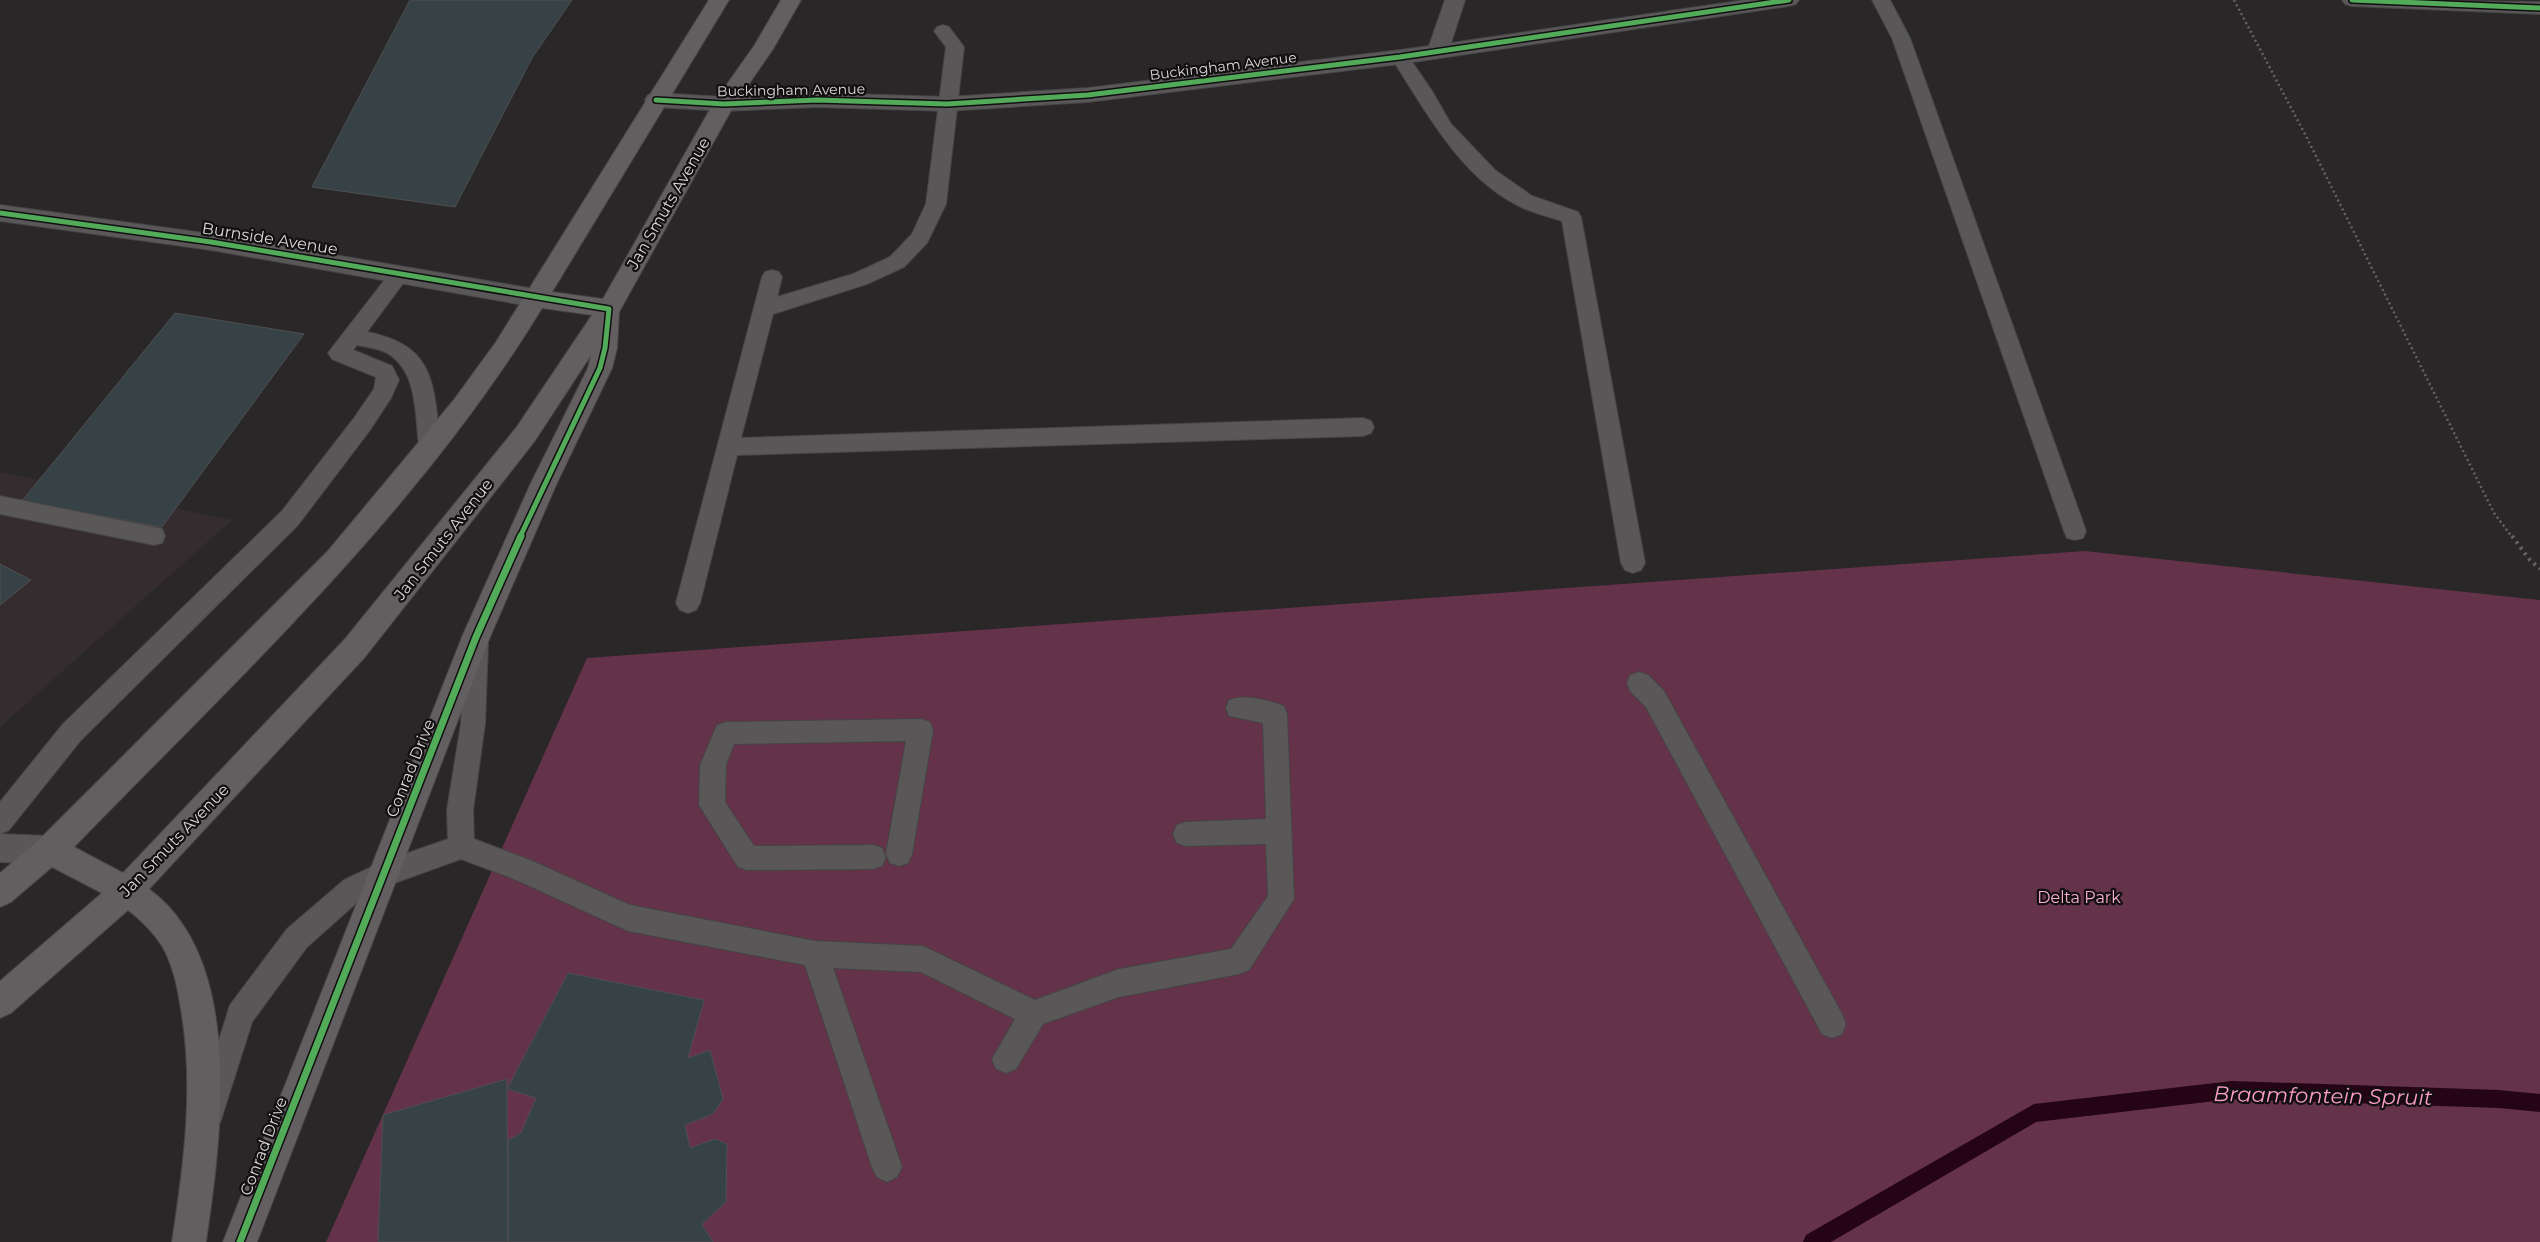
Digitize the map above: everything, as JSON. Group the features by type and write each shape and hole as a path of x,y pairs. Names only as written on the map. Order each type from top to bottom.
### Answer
{"main road":[{"path":"0,892 50,850 336,560 462,408 500,356 719,0"},
{"name":"Jan Smuts Avenue","path":"0,1002 126,892 355,648 525,435 609,309 724,104 763,49 791,0"},
{"path":"534,298 609,309"},
{"name":"Conrad Drive","path":"240,1242 476,636 543,486 600,368 606,348 609,309"},
{"path":"50,850 126,892 156,914 172,932 184,961 197,999 202,1045 203,1137 189,1242"}],"street":[{"path":"1438,50 1455,0"},
{"name":"Buckingham Avenue","path":"656,100 724,104 817,100 947,104 1088,95 1400,56 1789,0"},
{"path":"2352,0 2540,8"},
{"name":"Burnside Avenue","path":"0,213 211,242 534,298"},
{"path":"0,848 50,850"}],"lane":[{"path":"1881,0 1901,38 2075,531"},
{"path":"763,309 860,279 897,262 920,238 936,204 955,47 942,31"},
{"path":"1400,56 1426,95 1444,128 1488,175 1524,201 1571,217 1633,563"},
{"path":"0,822 72,732 290,518 362,424 383,392 388,380 385,372 339,353 400,274"},
{"path":"688,603 772,277"},
{"path":"352,336 394,347 408,358 416,370 422,393 430,446"},
{"path":"728,448 1363,426"},
{"path":"0,505 154,536"},
{"path":"461,847 460,810 473,724 476,636"},
{"path":"1639,683 1655,698 1832,1024"},
{"path":"1006,1059 1034,1014 1119,983 1239,961 1281,899 1274,714 1238,708"},
{"path":"873,857 747,858 712,805 713,765 726,733 920,730 900,854"},
{"path":"1186,834 1279,831"},
{"path":"203,1137 240,1015 296,938 353,889 382,875 461,847 521,869 628,918 815,954 924,959 1034,1014"},
{"path":"815,954 887,1167"}],"path":[{"path":"2234,0 2312,147 2494,513 2529,559 2540,569"}],"shaded area":[{"path":"0,472 232,520 0,727"}],"green space":[{"name":"Delta Park","path":"2085,551 2540,600 2540,1242 326,1242 587,658"}],"building":[{"path":"410,0 572,0 532,58 455,207 312,187"},
{"path":"175,313 304,334 162,527 22,501"},
{"path":"0,564 31,580 0,605"},
{"path":"568,973 704,1000 688,1058 710,1050 723,1099 713,1114 685,1125 690,1148 715,1139 727,1144 726,1202 702,1224 713,1242 508,1242 508,1140 521,1133 536,1098 507,1089"},
{"path":"507,1079 508,1242 378,1242 383,1115"}],"waterway":[{"name":"Braamfontein Spruit","path":"1813,1242 2034,1113 2232,1090 2499,1099 2540,1103"}],"cycle path":[{"path":"656,100 724,104 817,100 947,104 1088,95 1400,57 1789,0"},
{"path":"2352,0 2540,8"},
{"path":"0,213 211,242 609,309 605,348 600,368 543,485 476,637 240,1242"}]}
